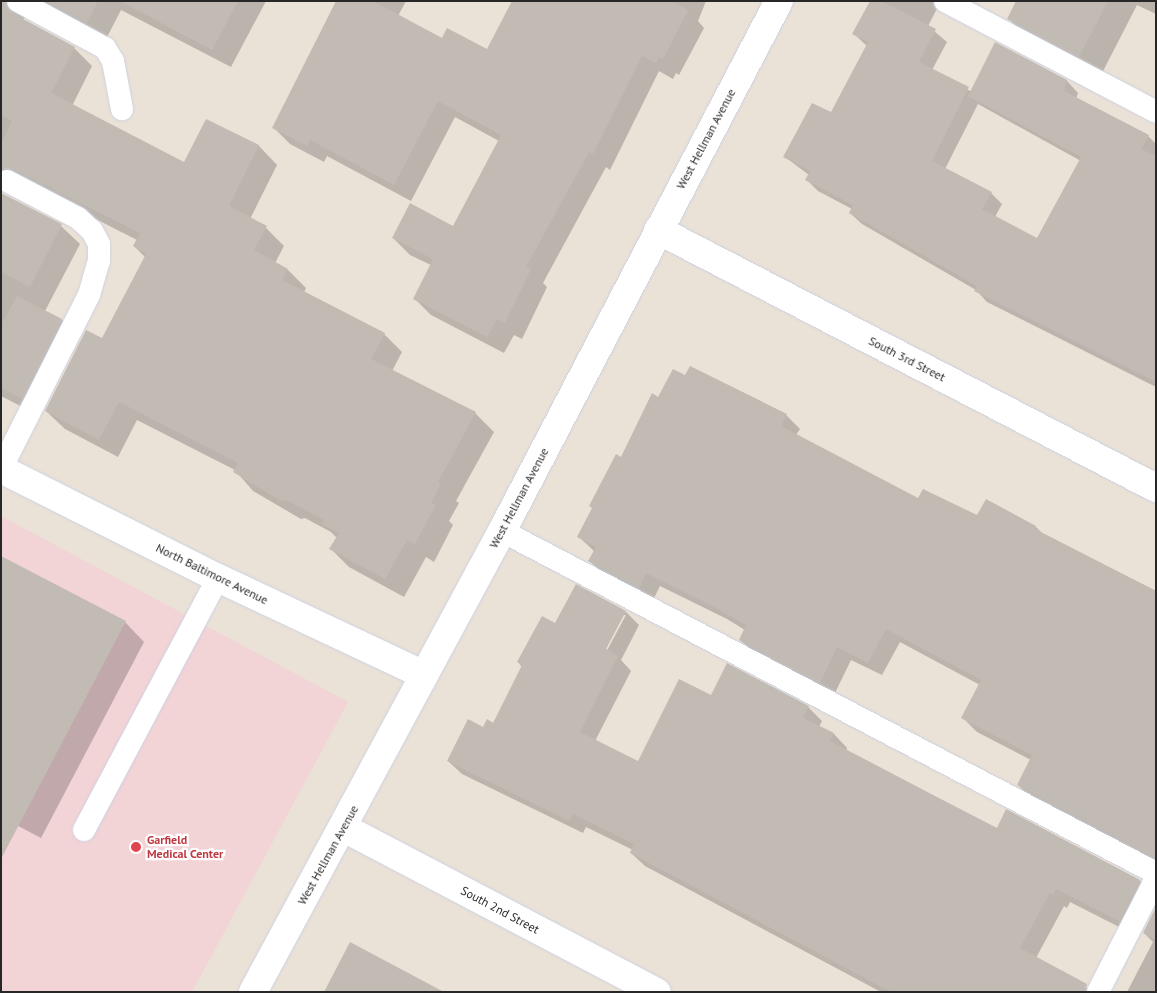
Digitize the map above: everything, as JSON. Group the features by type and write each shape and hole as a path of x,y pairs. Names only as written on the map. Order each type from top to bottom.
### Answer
{"street":[{"name":"West Hellman Avenue","path":"253,992 344,828 424,674 502,531 779,1"},
{"name":"South 3rd Street","path":"658,230 1156,488"},
{"name":"North Baltimore Avenue","path":"1,469 218,578 424,674"},
{"name":"South 2nd Street","path":"344,828 657,992"}],"lane":[{"path":"18,1 105,48 113,61 122,109"},
{"path":"945,1 1156,112"},
{"path":"1,469 88,295 99,261 99,244 92,232 78,218 7,181"},
{"path":"502,531 1156,873"},
{"path":"84,830 218,578"},
{"path":"1098,992 1156,878"}],"shaded area":[{"name":"Garfield Medical Center","path":"1,516 348,702 192,992 1,992"}],"building":[{"path":"1,1 5,1 12,13 75,47 51,93 184,162 206,119 259,145 229,206 267,226 254,250 288,269 282,280 385,333 371,359 476,412 438,482 441,484 431,503 436,505 415,544 407,540 385,579 329,549 339,533 321,524 324,520 286,500 281,501 233,472 238,463 119,402 99,440 45,411 86,330 102,338 146,254 133,246 140,233 13,169 1,169 1,144 12,121 1,115"},
{"path":"46,1 98,1 87,23"},
{"path":"120,1 238,1 212,50"},
{"path":"336,1 373,1 442,38 447,28 487,49 512,1 672,1 688,10 663,59 659,57 656,63 642,56 593,154 589,152 526,267 531,269 505,323 497,319 487,337 413,299 433,259 392,238 410,203 453,226 501,135 438,101 394,185 310,140 307,146 272,128"},
{"path":"870,1 882,1 936,29 919,62 969,87 932,161 992,192 982,209 1037,238 1081,157 968,96 995,42 1067,80 1064,91 1149,135 1141,149 1156,156 1156,382 974,291 977,286 849,213 853,205 805,180 810,171 783,157 812,103 831,112 868,42 852,34"},
{"path":"1016,1 1108,1 1079,57 1007,19"},
{"path":"1,193 62,224 30,287 1,272"},
{"path":"17,296 62,319 22,399 1,388 1,325"},
{"path":"690,366 787,414 781,426 918,498 923,489 977,515 986,499 1036,526 1035,529 1156,591 1156,858 1017,785 1032,755 961,718 981,680 886,629 868,663 837,647 820,683 739,640 746,625 712,606 646,573 639,588 588,561 596,547 577,537 592,508 589,506 616,454 621,457 652,393 658,397 673,369 685,375"},
{"path":"1,556 126,621 1,859"},
{"path":"576,584 626,611 606,649 618,656 580,732 638,761 679,679 711,695 727,663 809,706 803,718 834,733 830,741 997,828 1006,809 1140,880 1119,921 1056,889 1053,895 1050,893 1020,948 1087,984 1085,992 891,992 630,853 634,844 573,814 569,821 447,761 468,719 483,727 487,719 493,723 522,665 517,662 542,616 555,623"},
{"path":"1156,907 1156,940 1143,933"},
{"path":"350,942 444,992 324,992"}],"place":[{"name":"Garfield Medical Center","path":"136,847"}]}
